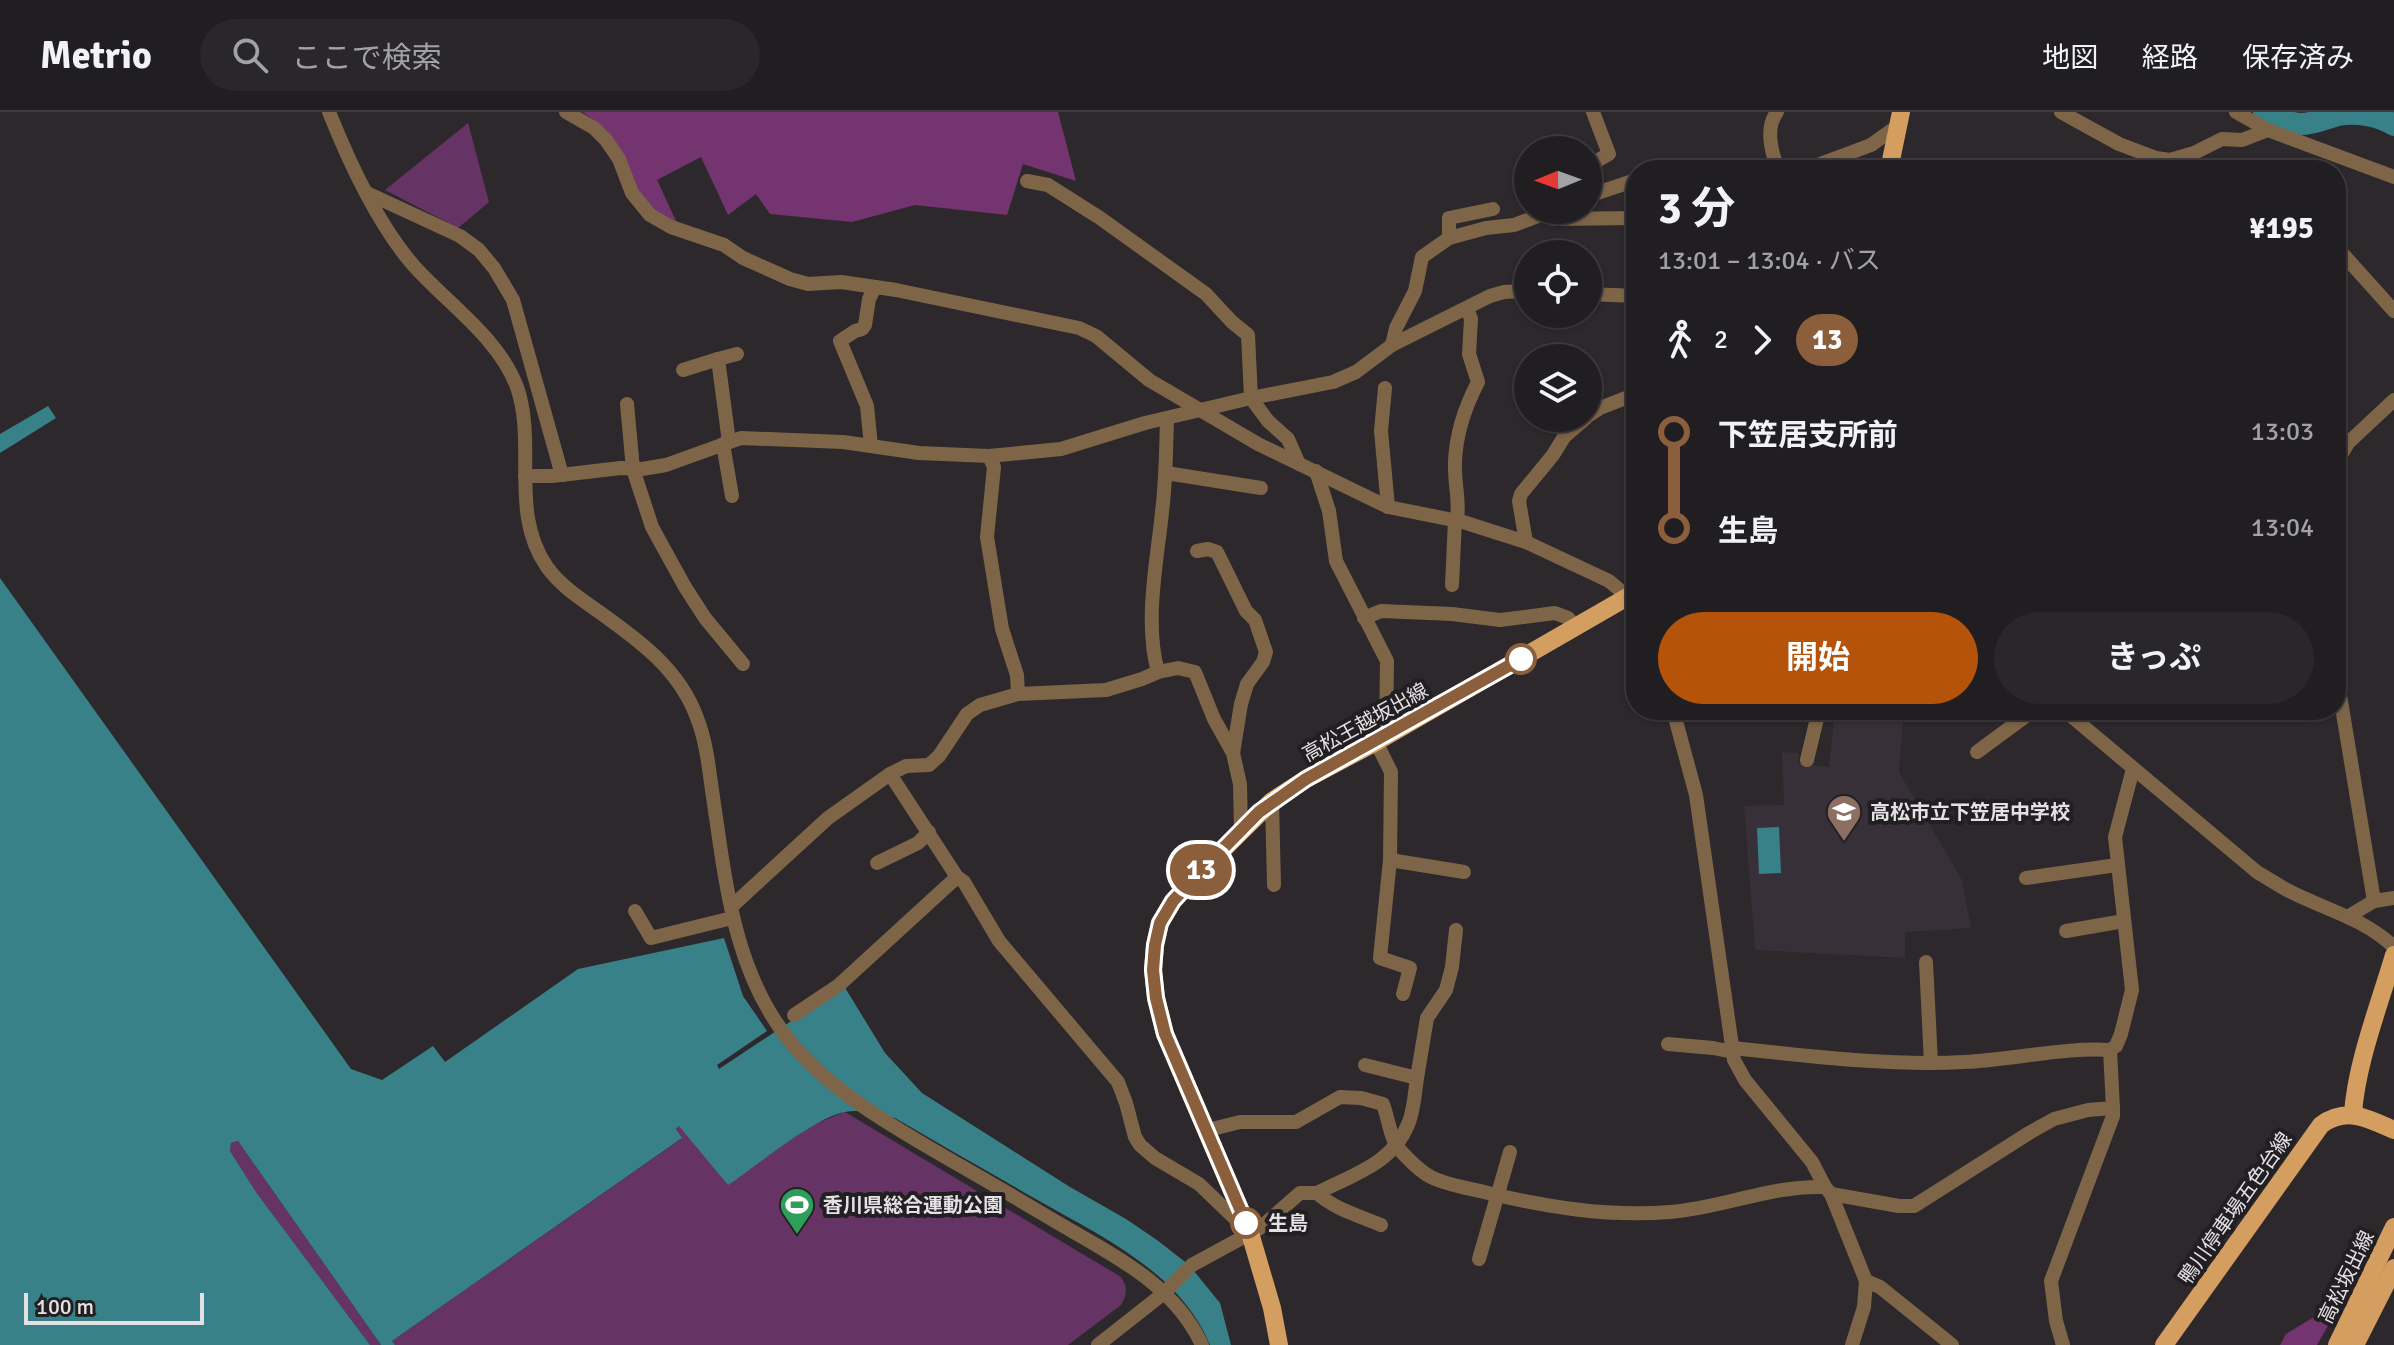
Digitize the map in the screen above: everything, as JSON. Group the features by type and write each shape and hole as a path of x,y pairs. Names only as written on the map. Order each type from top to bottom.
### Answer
{"main road":[{"path":"1891,160 1900,118"},
{"name":"高松王越坂出線","path":"1279,1345 1272,1308 1250,1233 1165,1034 1153,970 1160,923 1173,901 1272,801 1626,599"},
{"path":"2394,955 2360,1072 2353,1114 2394,1130"},
{"name":"鴨川停車場五色台線","path":"2164,1345 2316,1130 2329,1119 2353,1114"},
{"name":"高松坂出線","path":"2337,1345 2394,1227"},
{"name":"高松坂出線","path":"2355,1345 2394,1268"}],"street":[{"path":"329,112 377,215 413,265 480,332 509,369 518,390 523,416 527,515 547,567 574,594 655,656 677,681 693,708 705,744 724,875 741,950 759,995 791,1043 825,1078 896,1128 1131,1265 1166,1290 1202,1345"},
{"path":"566,112 594,128 606,140 619,159 632,193 650,215 671,227 724,245 743,258 808,284 841,282 875,287 1079,328 1096,336 1149,380 1258,444 1388,507 1456,521 1526,542 1626,591"},
{"path":"1593,112 1609,154 1602,158"},
{"path":"1776,160 1771,145 1772,119 1777,112"},
{"path":"2236,112 2268,130 2394,177"},
{"path":"2069,113 2150,160"},
{"path":"1831,160 1871,145 1900,118"},
{"path":"2170,160 2194,153 2222,139 2242,140 2268,130"},
{"path":"1027,181 1048,185 1100,218 1206,294 1232,322 1243,329 1248,335 1251,398 1268,421 1288,439 1299,464"},
{"path":"1602,189 1626,183"},
{"path":"367,193 460,236 479,250 494,268 513,300 562,475"},
{"path":"1449,238 1449,218 1493,209"},
{"path":"1602,218 1626,218"},
{"path":"1392,345 1396,328 1415,291 1422,257 1449,238 1517,224"},
{"path":"2346,258 2394,311"},
{"path":"871,446 867,406 840,341 865,325 869,299 875,287"},
{"path":"525,476 666,465 741,438 843,442 919,453 989,456 1061,449 1145,423 1333,382 1356,372 1392,345 1490,296 1514,292"},
{"path":"1602,295 1626,296"},
{"path":"1452,585 1459,507 1455,463 1467,402 1478,382 1469,354 1471,319 1467,308"},
{"path":"683,370 737,354"},
{"path":"718,359 732,496"},
{"path":"1385,388 1381,431 1388,507"},
{"path":"1602,407 1626,398"},
{"path":"2346,446 2394,400"},
{"path":"627,404 633,469 652,527 705,618 743,664"},
{"path":"1158,672 1153,656 1153,587 1166,473 1167,419"},
{"path":"1526,542 1519,501 1521,494 1570,432"},
{"path":"989,456 994,467 987,537 1002,629 1017,675 1018,694"},
{"path":"1316,471 1329,511 1336,561 1387,661 1381,739 1391,772 1390,860 1380,958 1410,968 1403,994"},
{"path":"1166,473 1261,488"},
{"path":"1197,551 1208,549 1217,552 1246,611 1255,620 1266,652 1263,662 1247,684 1233,753 1240,784 1241,831"},
{"path":"1364,618 1381,611 1500,620 1555,613 1568,618 1577,628"},
{"path":"635,911 651,938 733,918 828,818 890,774 906,766 929,765 939,756 967,714 980,705 1018,694 1106,690 1158,672 1178,668 1195,672 1226,745 1233,753"},
{"path":"1676,720 1698,809 1734,1060 1745,1080 1804,1152 1828,1190 1866,1281 1864,1307 1852,1345"},
{"path":"1807,760 1817,720"},
{"path":"1977,752 2020,720"},
{"path":"2076,720 2257,872 2290,891 2349,916 2378,932 2394,947"},
{"path":"2344,720 2374,901"},
{"path":"1668,1044 1869,1061 1931,1063 2110,1050 2116,1046 2121,1034 2132,990 2115,837 2133,769"},
{"path":"890,774 957,877 964,882 999,941 1118,1082 1140,1145 1155,1158 1199,1184 1250,1233"},
{"path":"1272,801 1274,885"},
{"path":"877,863 918,843 929,832"},
{"path":"1390,860 1464,872"},
{"path":"2026,878 2117,865"},
{"path":"794,1015 839,985 957,877"},
{"path":"2349,916 2374,901 2394,898"},
{"path":"2066,931 2124,921"},
{"path":"1098,1345 1192,1265 1260,1228 1300,1193 1317,1193 1368,1169 1397,1147 1410,1121 1427,1018 1446,990 1456,930"},
{"path":"1926,962 1931,1063"},
{"path":"2063,1345 2056,1321 2051,1281 2113,1116 2110,1050"},
{"path":"1365,1065 1417,1078"},
{"path":"1208,1130 1240,1122 1296,1122 1340,1097 1352,1097 1383,1104 1397,1147 1433,1178 1496,1195 1574,1210 1671,1212 1803,1186 1899,1206 1914,1206 2054,1119 2088,1110 2113,1108"},
{"path":"1479,1259 1510,1152"},
{"path":"1317,1193 1381,1225"},
{"path":"1866,1281 1880,1287 1952,1345"}],"shaded area":[{"path":"582,112 1058,112 1076,181 1023,164 1007,215 915,205 852,222 770,214 756,194 728,215 701,157 657,180 677,223 648,207 616,143 601,126"},
{"path":"468,123 489,202 458,228 385,190"},
{"name":"高松市立下笠居中学校","path":"1834,720 1903,720 1899,772 1962,880 1971,928 1905,932 1905,958 1755,950 1744,806 1784,805 1782,752 1798,753 1799,763 1829,767"},
{"name":"香川県総合運動公園","path":"845,1112 1121,1277 1126,1291 1121,1305 1068,1345 395,1345 392,1341 681,1139 676,1128 679,1126 817,1123"},
{"path":"238,1141 381,1345 370,1345 256,1192 230,1151 231,1143"},
{"path":"2343,1299 2317,1345 2280,1345 2286,1334"}],"water":[{"path":"48,406 56,418 0,453 0,434"},
{"path":"0,578 351,1069 382,1080 433,1046 445,1062 578,969 724,938 743,996 767,1031 717,1065 719,1069 844,986 885,1053 922,1093 1126,1219 1189,1265 1220,1303 1231,1345 1210,1345 1179,1296 1158,1276 1110,1241 895,1118 857,1111 832,1116 818,1123 728,1185 679,1126 676,1129 682,1138 392,1341 395,1345 381,1345 238,1141 231,1143 230,1151 256,1192 370,1345 0,1345"},
{"path":"1779,827 1781,873 1759,874 1757,828"}],"waterway":[{"path":"2264,112 2296,124 2353,114 2367,115 2394,125"}],"bus line":[{"name":"13","path":"1246,1223 1165,1034 1153,970 1160,923 1173,901 1272,801 1521,659"}],"place":[{"name":"高松市立下笠居中学校","path":"1844,843"},
{"name":"生島","path":"1246,1223"},
{"name":"香川県総合運動公園","path":"797,1236"}]}
